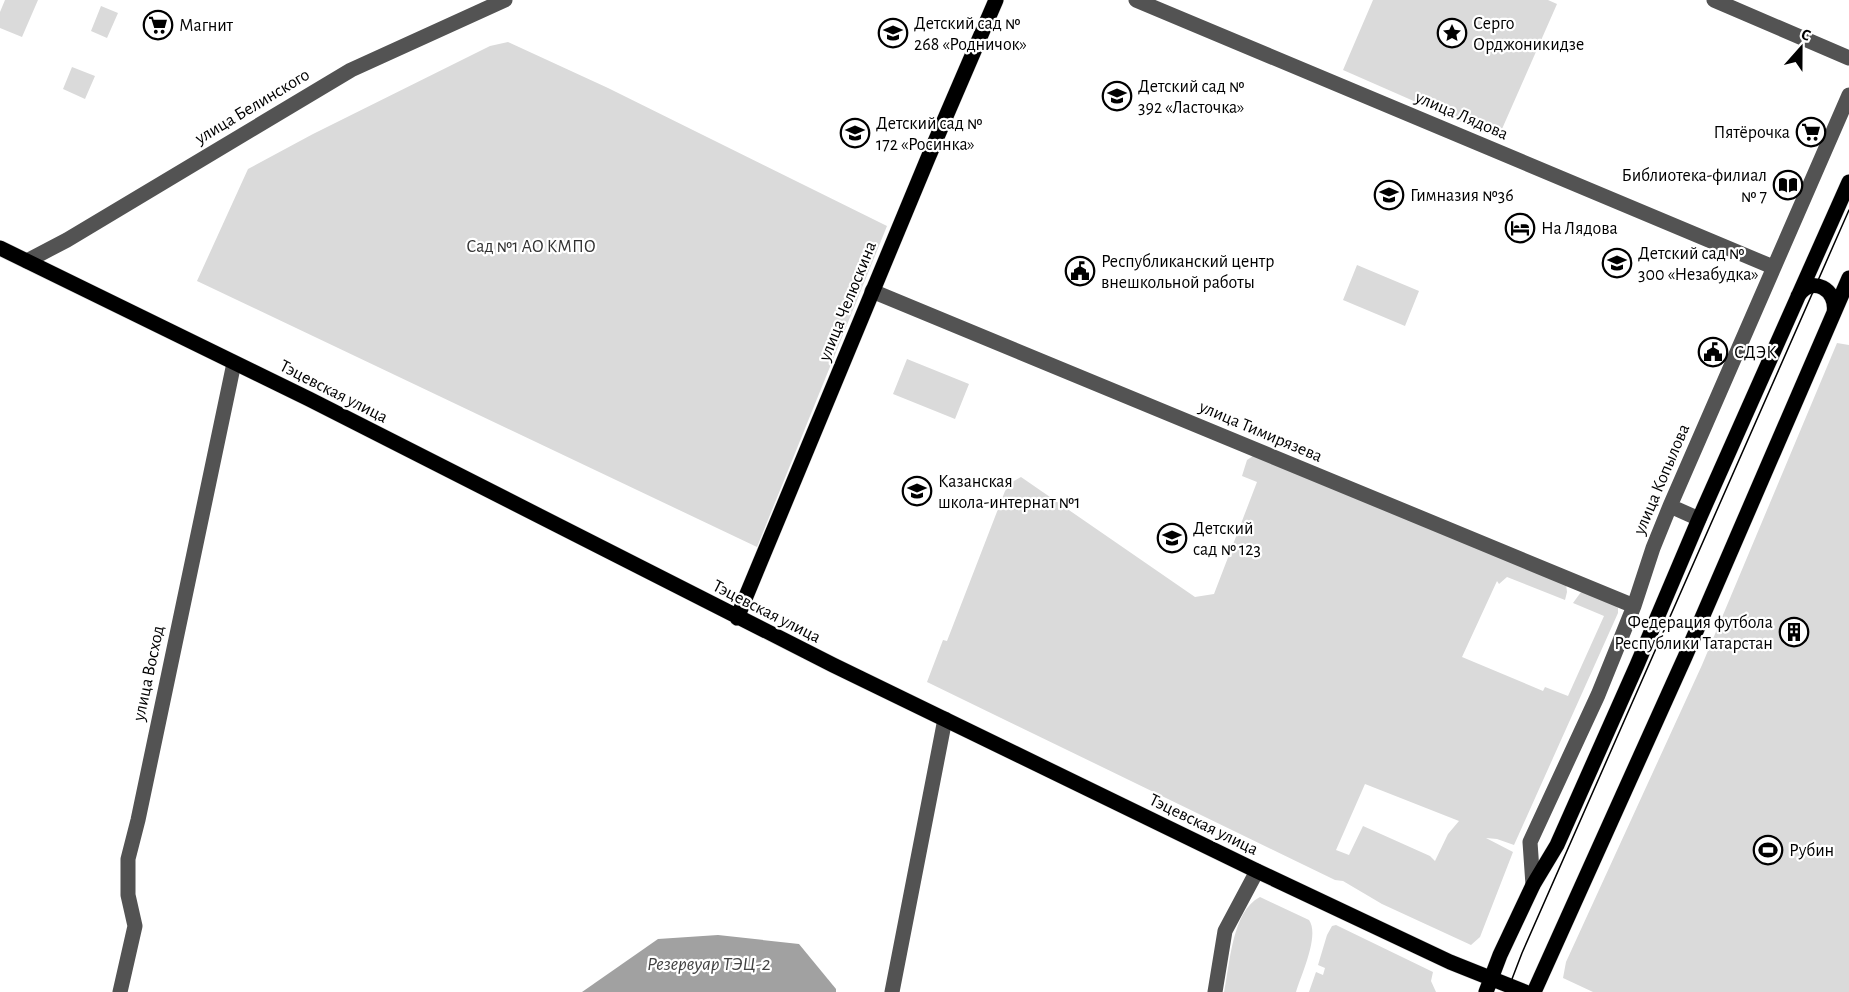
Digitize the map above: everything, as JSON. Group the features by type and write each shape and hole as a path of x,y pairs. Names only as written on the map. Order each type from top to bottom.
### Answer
{"main road":[{"name":"улица Челюскина","path":"737,618 872,291 996,0"},
{"name":"улица Копылова","path":"1489,985 1500,955 1533,885 1557,845 1849,182"},
{"name":"Тэцевская улица","path":"0,248 234,363 737,618 1257,872 1450,962 1489,985 1525,992"},
{"path":"1534,992 1685,657 1849,278"},
{"path":"1797,297 1806,288 1814,286 1826,289 1834,300 1834,313"}],"street":[{"name":"улица Белинского","path":"27,261 67,240 351,70 505,0"},
{"name":"улица Лядова","path":"1136,0 1773,267"},
{"path":"1714,0 1849,58"},
{"name":"улица Копылова","path":"1533,885 1530,842 1598,695 1634,606 1670,506 1849,95"},
{"name":"улица Тимирязева","path":"872,291 1634,606"},
{"name":"улица Восход","path":"120,992 135,926 128,895 128,859 234,363"},
{"path":"1670,506 1699,519"},
{"path":"892,992 945,719"},
{"path":"1215,992 1225,931 1257,872"}],"green space":[{"path":"5,0 38,0 22,37 0,28 0,12"},
{"path":"1373,0 1548,0 1557,4 1498,138 1343,70"},
{"path":"101,6 118,13 107,38 91,31"},
{"name":"Сад №1 АО КМПО","path":"508,42 608,88 887,226 757,547 197,281 248,169 490,46"},
{"path":"72,67 95,76 85,99 63,89"},
{"path":"1357,265 1419,291 1405,326 1343,300"},
{"path":"1837,343 1849,345 1849,992 1593,992 1563,978 1566,962 1702,665"},
{"path":"907,359 969,384 955,419 893,394"},
{"path":"1253,456 1566,584 1565,600 1507,577 1499,584 1497,581 1462,657 1543,691 1545,687 1568,696 1604,616 1573,603 1581,592 1614,603 1618,608 1618,613 1514,845 1486,838 1513,852 1480,937 1471,945 1382,904 1343,881 1335,880 927,682 943,640 947,641 1005,491 1012,482 1021,477 1195,597 1214,594 1257,482 1242,476 1247,460","holes":["1365,784 1459,821 1448,834 1435,861 1430,856 1363,826 1349,855 1336,850"]},
{"path":"1260,897 1309,920 1312,927 1311,945 1296,992 1224,992 1238,926 1243,914"},
{"path":"1336,925 1433,972 1431,981 1436,992 1309,992 1316,972 1323,975 1325,968 1318,965 1327,935 1332,926"}],"water":[{"name":"Резервуар ТЭЦ-2","path":"718,935 799,944 836,989 836,992 582,992 658,939"}],"tram line":[{"path":"1507,992 1522,953 1849,210"}],"place":[{"name":"Магнит","path":"158,25"},
{"name":"Детский сад № 268 «Родничок»","path":"893,33"},
{"name":"Серго Орджоникидзе","path":"1452,33"},
{"name":"Детский сад № 392 «Ласточка»","path":"1117,96"},
{"name":"Пятёрочка","path":"1811,132"},
{"name":"Детский сад № 172 «Росинка»","path":"855,133"},
{"name":"Библиотека-филиал № 7","path":"1788,185"},
{"name":"Гимназия №36","path":"1389,195"},
{"name":"На Лядова","path":"1520,228"},
{"name":"Детский сад № 300 «Незабудка»","path":"1617,263"},
{"name":"Республиканский центр внешкольной работы","path":"1080,271"},
{"name":"СДЭК","path":"1713,352"},
{"name":"Казанская школа-интернат №1","path":"917,491"},
{"name":"Детский сад № 123","path":"1172,538"},
{"name":"Федерация футбола Республики Татарстан","path":"1794,632"},
{"name":"Рубин","path":"1768,850"}]}
